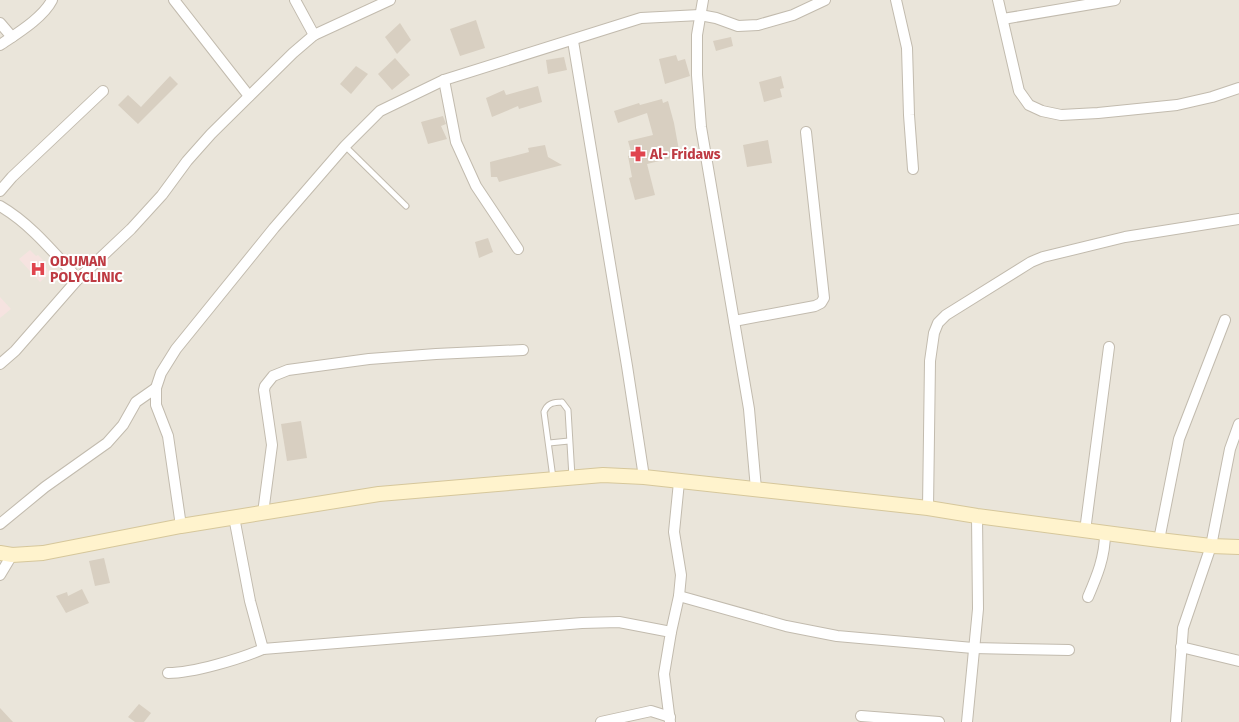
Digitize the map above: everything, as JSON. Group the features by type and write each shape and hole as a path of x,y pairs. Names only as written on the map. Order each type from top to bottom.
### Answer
{"street":[{"path":"0,45 39,15 49,6 52,0"},
{"path":"174,0 249,96"},
{"path":"296,0 314,35"},
{"path":"0,364 15,351 78,279 131,230 162,195 187,161 210,134 314,35 390,0"},
{"path":"703,0 697,35 697,75 701,127 751,424 756,489"},
{"path":"181,526 170,443 156,405 156,388 161,373 176,349 274,228 345,146 380,111 444,80 573,41 641,18 700,15 716,18 738,26 758,25 793,15 825,0"},
{"path":"896,0 907,48 908,115 912,169"},
{"path":"998,0 1019,91 1029,105 1042,111 1061,115 1138,109 1184,103 1212,97 1239,88"},
{"path":"1002,19 1115,0"},
{"path":"0,23 12,37"},
{"path":"573,41 628,366 644,477"},
{"path":"444,80 456,142 476,186 518,249"},
{"path":"0,191 12,177 103,91"},
{"path":"734,321 815,306 821,303 824,298 806,132"},
{"path":"0,206 12,213 33,231 78,279"},
{"path":"928,508 930,361 934,332 938,323 946,315 1031,262 1043,257 1125,237 1239,219"},
{"path":"1159,540 1179,439 1226,320"},
{"path":"1085,530 1109,347"},
{"path":"263,513 272,445 264,390 265,386 273,376 288,370 369,359 523,350"},
{"path":"0,524 45,487 107,443 123,425 136,402 156,388"},
{"path":"1176,722 1181,647 1185,622 1212,546 1230,450 1239,424"},
{"path":"0,575 6,554 43,553 181,526 379,494 603,475 644,477 928,508 977,516 1159,540 1212,546 1239,547"},
{"path":"670,719 664,674 679,596 681,575 674,532 679,482"},
{"path":"967,722 978,609 977,516"},
{"path":"234,517 246,583 263,649"},
{"path":"1088,597 1103,560 1105,550 1105,533"},
{"path":"679,596 786,626 837,636 973,648 1069,650"},
{"path":"168,673 187,672 231,660 263,649 582,623 619,622 672,632"},
{"path":"1181,647 1239,661"},
{"path":"601,722 651,711 670,719"},
{"path":"861,716 939,722"}],"lane":[{"path":"345,146 406,206"},
{"path":"554,479 544,412 546,406 562,402 566,406 572,477"},
{"path":"549,443 569,441"}],"shaded area":[{"path":"0,0 1239,0 1239,722 0,722"},
{"name":"ODUMAN POLYCLINIC","path":"30,250 46,263 44,265 50,273 40,282 19,259"},
{"path":"0,297 11,309 0,318"}],"building":[{"path":"476,20 485,48 460,56 450,29"},
{"path":"400,23 411,40 397,54 385,37"},
{"path":"731,37 733,46 716,51 713,41"},
{"path":"676,55 678,61 685,59 690,76 665,84 659,59"},
{"path":"564,57 567,70 548,74 546,60"},
{"path":"395,58 410,75 392,90 378,74"},
{"path":"356,66 368,74 351,94 340,84"},
{"path":"170,76 178,84 138,124 118,105 128,95 141,107"},
{"path":"781,76 784,88 780,89 782,97 764,102 759,82"},
{"path":"538,86 542,102 519,109 518,106 492,117 486,98 504,90 506,95"},
{"path":"662,99 663,103 668,101 680,156 647,164 655,195 635,200 629,178 632,177 628,156 632,155 628,141 653,135 647,113 618,123 614,111 639,103 640,105"},
{"path":"443,116 446,124 441,126 447,139 428,144 421,122"},
{"path":"768,140 772,163 747,167 743,145"},
{"path":"545,145 548,157 562,165 499,182 497,177 491,177 490,162 529,152 528,148"},
{"path":"488,238 493,252 479,258 475,242"},
{"path":"301,421 307,458 287,461 281,424"},
{"path":"104,558 110,583 95,586 89,561"},
{"path":"82,589 89,603 66,613 56,596 67,592 68,596"},
{"path":"139,704 151,713 144,722 135,722 128,717"},
{"path":"0,708 13,722 0,722"}],"place":[{"name":"Al- Fridaws","path":"638,154"},
{"name":"ODUMAN POLYCLINIC","path":"38,269"}]}
